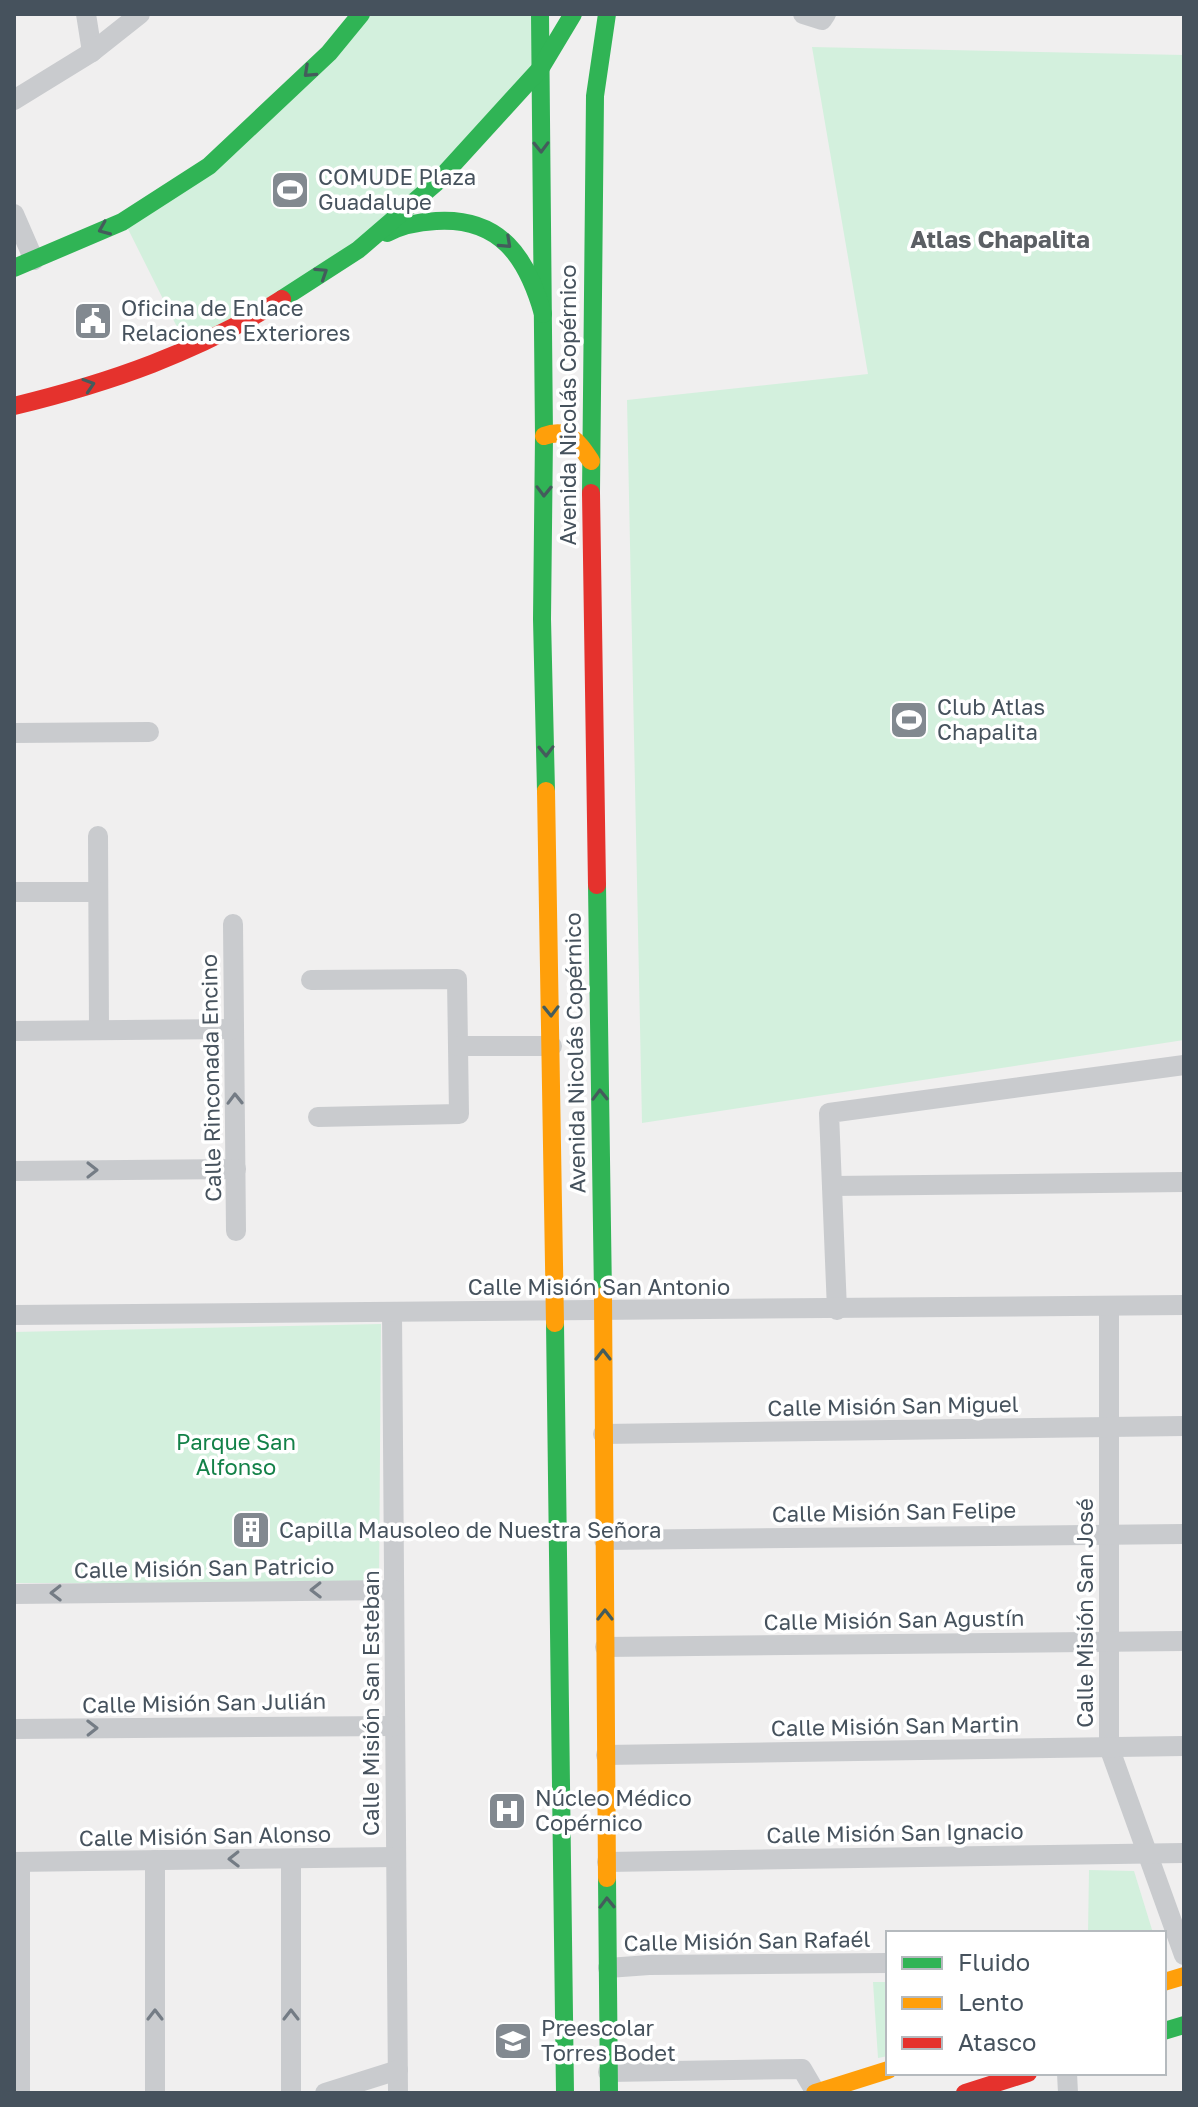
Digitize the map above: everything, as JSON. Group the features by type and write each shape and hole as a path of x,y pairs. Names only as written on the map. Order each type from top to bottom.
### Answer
{"street":[{"path":"86,14 92,52"},
{"path":"14,100 92,52 140,14"},
{"path":"14,268 122,222 209,166 329,53 361,14"},
{"name":"Avenida Nicolás Copérnico","path":"540,14 544,436 542,619 552,1046 565,2093"},
{"path":"358,250 437,182 540,69 573,14"},
{"name":"Avenida Nicolás Copérnico","path":"607,14 595,96 591,461 603,1311 609,2093"},
{"path":"803,14 822,20 826,14"},
{"path":"14,214 34,260"},
{"path":"14,406 167,360 258,314 358,250 395,229 413,223 454,219 495,233 520,257 534,283 543,314"},
{"path":"544,436 555,431 568,433 591,461"},
{"path":"14,733 149,732"},
{"path":"98,836 99,1030"},
{"path":"14,892 98,892"},
{"name":"Calle Rinconada Encino","path":"233,924 236,1231"},
{"path":"311,980 457,979 459,1114 318,1117"},
{"path":"14,1031 234,1029"},
{"path":"458,1046 552,1046"},
{"path":"837,1310 829,1113 1184,1065"},
{"path":"14,1171 236,1169"},
{"path":"1091,1183 1184,1170"},
{"path":"832,1186 1184,1182"},
{"name":"Calle Misión San Antonio","path":"14,1315 1184,1305"},
{"name":"Calle Misión San José","path":"1109,1306 1109,1747 1184,1955"},
{"name":"Calle Misión San Esteban","path":"392,1312 398,2093"},
{"name":"Calle Misión San Miguel","path":"603,1434 1184,1426"},
{"name":"Calle Misión San Felipe","path":"604,1540 1184,1534"},
{"name":"Calle Misión San Patricio","path":"14,1594 394,1590"},
{"name":"Calle Misión San Agustín","path":"605,1647 1184,1641"},
{"name":"Calle Misión San Julián","path":"14,1729 395,1726"},
{"name":"Calle Misión San Martin","path":"606,1755 1184,1746"},
{"name":"Calle Misión San Ignacio","path":"607,1862 1184,1853"},
{"name":"Calle Misión San Alonso","path":"17,1862 396,1857"},
{"path":"291,1859 291,2093"},
{"path":"155,1860 155,2093"},
{"path":"17,1862 20,2093"},
{"name":"Calle Misión San Rafaél","path":"608,1968 886,1963"},
{"path":"608,2072 802,2069 816,2093 886,2071"},
{"path":"325,2093 398,2070"},
{"path":"965,2093 986,2080 1016,2075"}],"green space":[{"name":"COMUDE Plaza Guadalupe","path":"362,14 537,14 536,69 358,250 185,343 122,217 204,164"},
{"name":"Club Atlas Chapalita","path":"812,47 1184,55 1184,1040 642,1123 627,400 868,374"},
{"name":"Parque San Alfonso","path":"381,1324 379,1583 14,1583 14,1332"},
{"path":"1089,1870 1134,1871 1152,1931 1088,1931"},
{"path":"873,1982 886,1982 886,2056 878,2058"}],"traffic: fast":[{"path":"14,268 122,222 209,166 329,53 361,14"},
{"path":"540,14 544,436 542,619 546,791"},
{"path":"282,299 358,250 437,182 540,69 573,14"},
{"path":"591,493 595,96 607,14"},
{"path":"387,233 410,224 436,221 477,226 494,234 519,258 529,275 543,314"},
{"path":"597,885 603,1296"},
{"path":"555,1323 565,2093"},
{"path":"607,1878 609,2093"},
{"path":"1166,2030 1184,2025"}],"traffic: slow":[{"path":"544,436 560,433 572,438 591,461"},
{"path":"546,791 555,1323"},
{"path":"603,1296 607,1878"},
{"path":"1166,1981 1184,1976"},
{"path":"815,2093 886,2071"}],"traffic: jam":[{"path":"14,406 152,364 218,335 282,299"},
{"path":"591,493 597,885"},
{"path":"965,2093 1022,2075"}],"place":[{"name":"COMUDE Plaza Guadalupe","path":"290,190"},
{"name":"Oficina de Enlace Relaciones Exteriores","path":"93,321"},
{"name":"Club Atlas Chapalita","path":"909,720"},
{"name":"Capilla Mausoleo de Nuestra Señora","path":"251,1530"},
{"name":"Núcleo Médico Copérnico","path":"507,1811"},
{"name":"Preescolar Torres Bodet","path":"513,2041"}],"district":[{"name":"Atlas Chapalita","path":"1000,240"}]}
